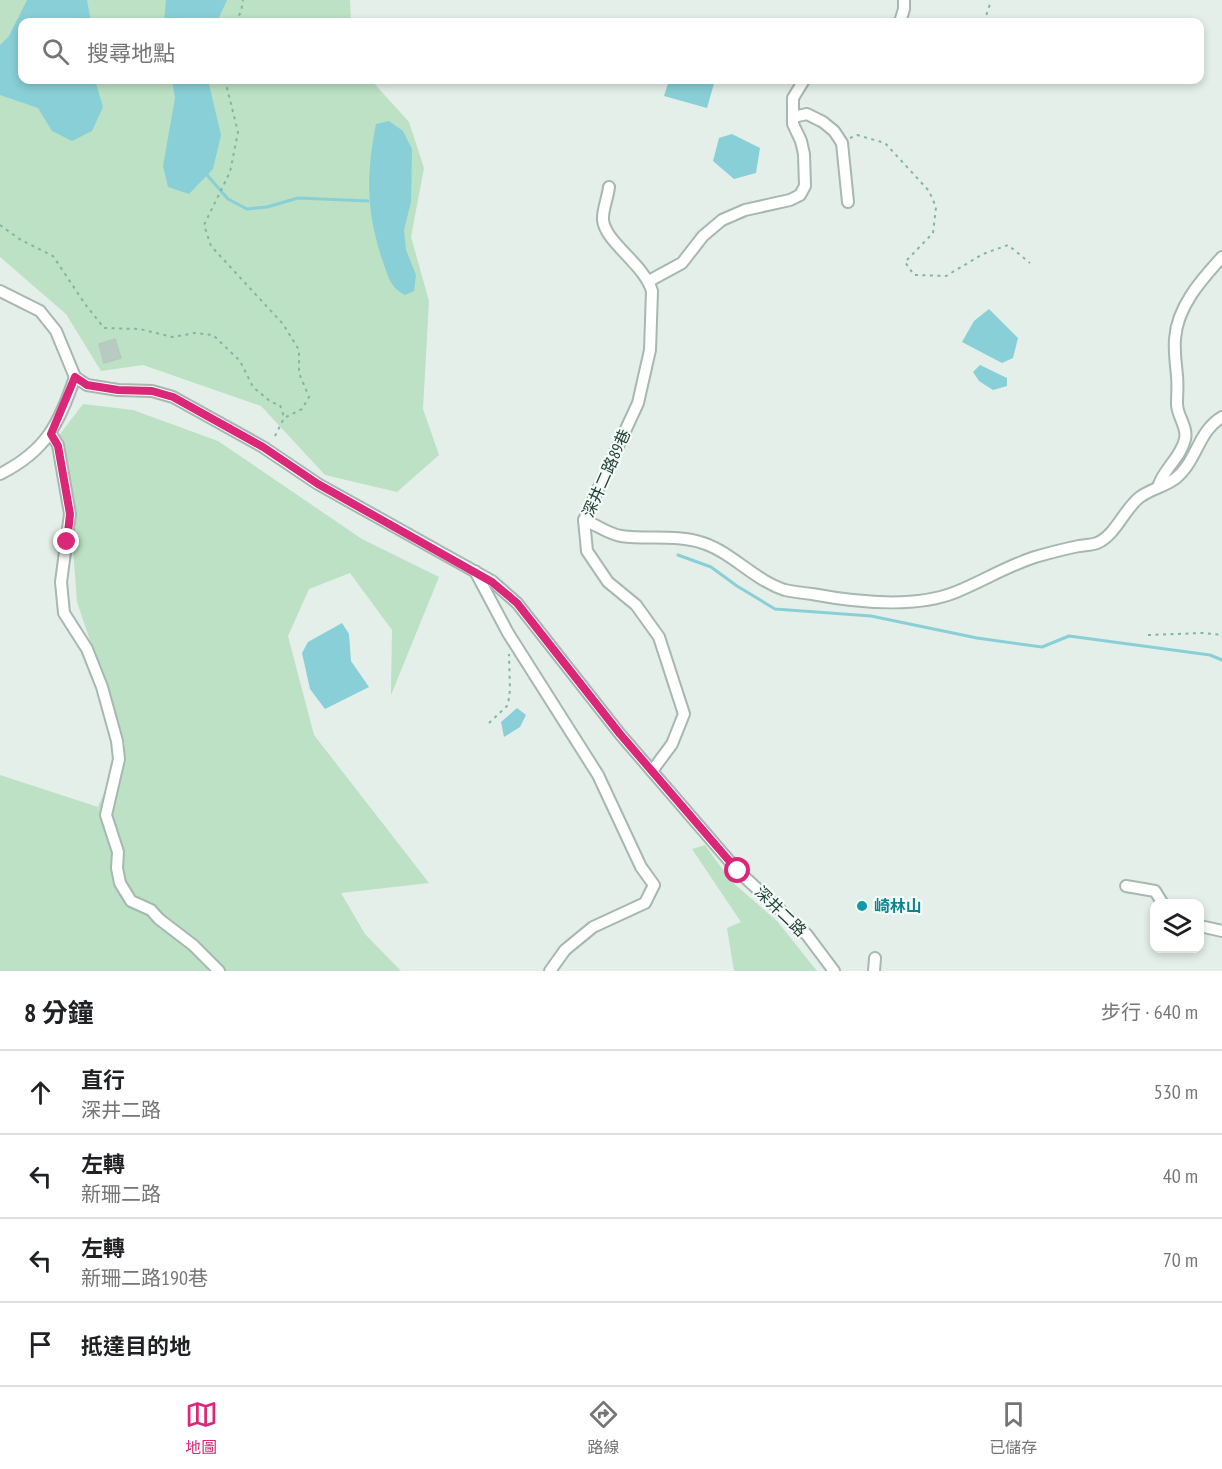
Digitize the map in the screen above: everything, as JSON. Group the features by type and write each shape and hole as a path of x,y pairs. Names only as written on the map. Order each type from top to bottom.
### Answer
{"street":[{"path":"901,18 904,0"},
{"path":"609,187 603,221 613,239 643,271 649,281 681,263 703,236 722,220 745,210 790,200 800,195 805,186 804,154 793,124 793,117 794,98 802,84"},
{"path":"793,117 807,114 823,122 834,131 842,143 848,202"},
{"path":"1158,487 1160,479 1177,457 1185,440 1186,431 1177,407 1174,337 1181,313 1200,280 1222,257"},
{"name":"深井二路89巷","path":"649,281 652,291 650,351 638,403 584,520 587,551 608,582 636,605 659,638 684,714 672,744 652,771"},
{"path":"0,291 40,311 56,331 75,377 51,434 32,454 0,474"},
{"name":"深井二路","path":"75,377 87,385 118,390 152,391 173,397 210,416 318,484 492,582 517,603 620,734 738,871 807,934 834,971"},
{"path":"584,520 611,534 667,537 700,542 721,550 765,580 785,590 837,599 901,602 926,600 955,592 1035,557 1097,543 1109,534 1139,498 1176,478 1191,460 1203,435 1213,423 1222,417"},
{"path":"51,434 58,446 70,514 61,582 64,613 87,649 102,687 117,741 119,759 106,815 118,852 117,868 120,883 131,901 151,910 193,945 219,971"},
{"path":"474,571 508,633 598,775 641,867 654,885 645,903 593,927 565,950 550,971"},
{"path":"1126,886 1155,891 1160,899"},
{"path":"1204,927 1222,931"},
{"path":"874,971 875,958"}],"path":[{"path":"237,18 243,0"},
{"path":"985,18 990,4"},
{"path":"226,84 238,132 230,172 204,225 211,246 284,324 299,350 299,374 309,398 302,409 284,418 268,451"},
{"path":"842,143 857,135 885,143 929,191 936,207 933,232 905,262 914,275 946,276 983,254 1008,245 1030,263"},
{"path":"0,225 21,240 53,256 104,328 140,329 172,337 195,333 213,335 240,361 253,387 271,402 279,405 284,418"},
{"path":"489,723 508,705 510,690 508,633"},
{"path":"1148,635 1203,633 1222,635"}],"green space":[{"path":"0,0 350,0 351,18 18,18 18,84 375,84 409,122 424,168 411,237 429,301 423,409 439,455 397,492 325,475 261,406 143,365 101,371 66,314 0,257"},
{"path":"83,404 133,410 218,441 362,539 439,577 391,695 392,630 350,573 309,589 288,636 314,735 429,883 341,893 365,934 401,971 0,971 0,775 98,807 125,744 77,602 69,494 57,438"},
{"path":"705,845 731,881 777,921 817,971 734,971 727,928 741,922 692,849"}],"water":[{"path":"27,0 87,0 90,18 18,18"},
{"path":"166,0 227,0 219,18 164,18"},
{"path":"18,18 18,84 96,84 103,107 92,131 72,141 52,131 38,108 0,95 0,45 9,36"},
{"path":"173,84 209,84 221,135 213,169 189,194 168,187 163,166 175,98"},
{"path":"668,84 714,84 707,108 664,96"},
{"path":"389,121 403,131 412,149 411,202 404,230 406,250 416,275 414,291 405,295 393,285 377,244 369,193 370,160 376,124"},
{"path":"732,134 760,148 756,173 734,179 713,161 719,138"},
{"path":"989,309 1018,338 1013,358 1002,363 962,342 974,321"},
{"path":"980,365 1007,378 1007,386 993,390 979,381 973,372"},
{"path":"342,623 349,634 351,661 369,687 325,709 310,689 302,653 308,642"},
{"path":"517,708 526,715 520,727 504,737 501,722"}],"building":[{"path":"115,339 121,358 104,363 99,344"}],"waterway":[{"path":"207,175 228,199 247,209 267,207 298,198 368,201"},
{"path":"678,555 711,567 775,609 871,616 977,638 1042,647 1069,636 1210,655 1222,660"}],"place":[{"name":"崎林山","path":"862,906"}],"route":[{"path":"67,542 70,514 58,446 51,434 75,377 87,385 118,390 152,391 173,397 263,447 318,484 492,582 517,603 620,734 738,871"}]}
